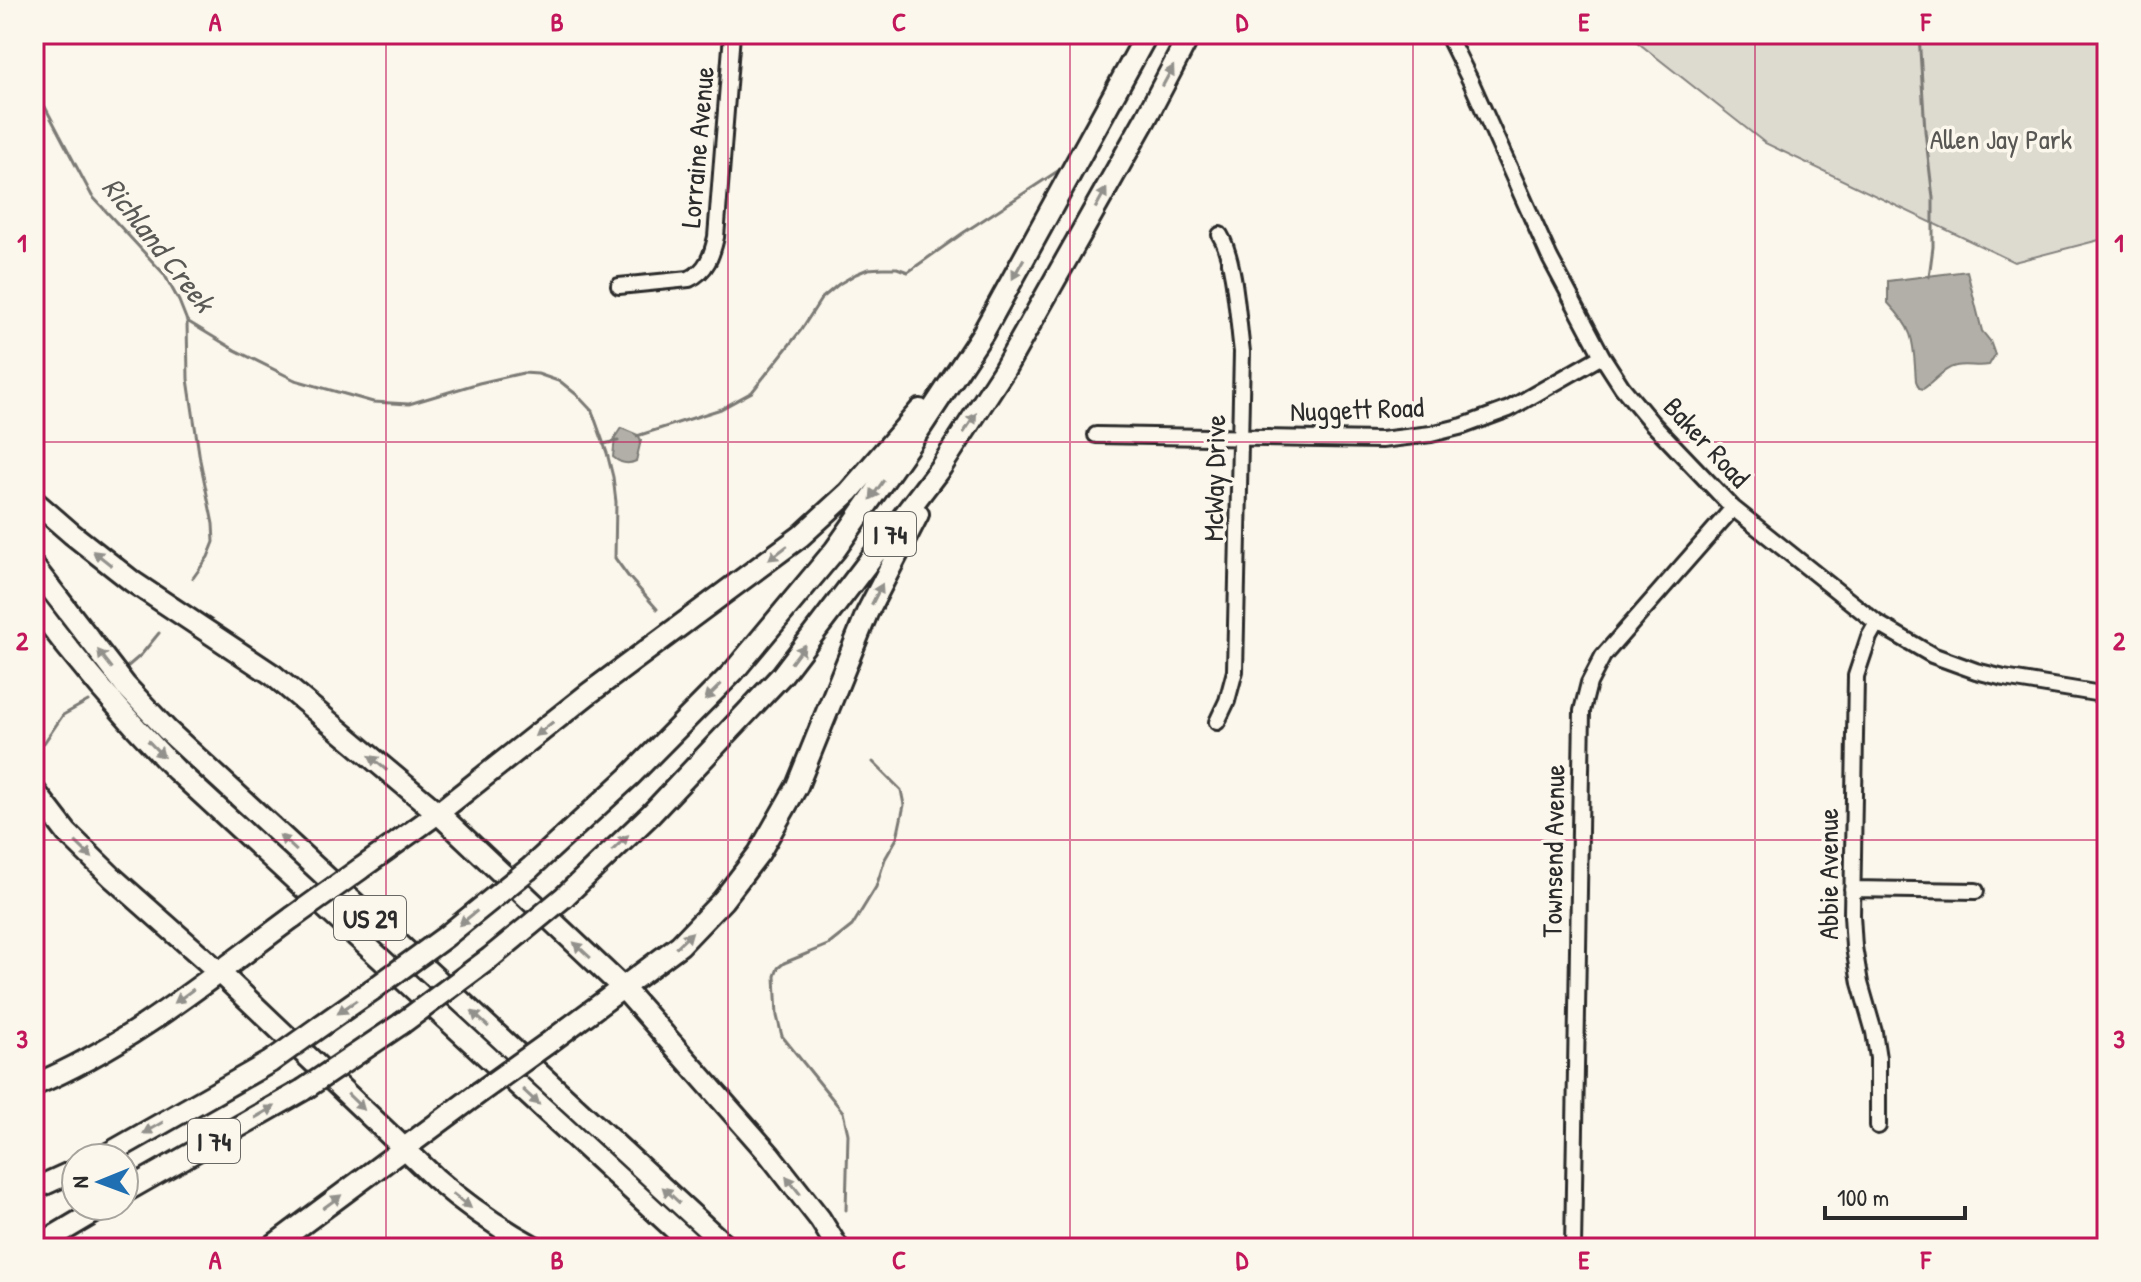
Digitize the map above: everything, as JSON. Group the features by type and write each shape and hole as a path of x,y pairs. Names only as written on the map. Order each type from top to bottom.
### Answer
{"highway":[{"name":"I 74","path":"129,1142 270,1062 445,937 529,869 629,777 734,671 835,550 983,333 1147,34"},
{"name":"I 74","path":"140,1183 303,1090 401,1024 490,958 564,897 651,814 782,675 941,467 1004,370 1190,34"},
{"path":"34,1085 133,1034 438,813 588,694 801,536 849,492 983,333"},
{"path":"270,1248 624,989 680,945 723,900 759,853 797,786 867,613 941,467"},
{"path":"34,501 133,582 273,675 438,813 624,989 769,1154 820,1219 838,1248"},
{"name":"US 29","path":"34,567 125,685 167,730 728,1248"},
{"name":"US 29","path":"34,604 89,676 176,770 695,1248"},
{"path":"34,790 67,833 113,878 218,971 458,1198 505,1231 536,1248"},
{"path":"34,1189 60,1177"},
{"path":"34,1234 60,1222"},
{"path":"34,1248 78,1222"}],"street":[{"name":"Lorraine Avenue","path":"619,286 689,279 696,276 709,261 716,237 732,34"},
{"name":"Baker Road","path":"1449,35 1550,258 1602,356 1622,387 1651,422 1733,508 1877,623 1932,655 2004,678 2107,695"},
{"name":"McWay Drive","path":"1217,722 1227,701 1235,671 1242,352 1226,245 1220,235"},
{"name":"Nuggett Road","path":"1096,435 1381,440 1431,434 1509,409 1602,356"},
{"name":"Townsend Avenue","path":"1573,1248 1582,711 1589,683 1603,656 1733,508"},
{"name":"Abbie Avenue","path":"1877,623 1856,676 1852,889 1854,947 1878,1058 1878,1126"},
{"path":"1852,889 1976,891"}],"green space":[{"name":"Allen Jay Park","path":"1627,34 2107,34 2107,238 2014,262 1765,143"}],"shaded area":[{"path":"1967,271 1982,331 1995,355 1989,365 1952,367 1923,389 1919,388 1911,338 1904,322 1888,303 1888,281"},
{"path":"621,428 638,435 641,440 636,461 624,463 613,457 615,437"}],"waterway":[{"path":"1919,34 1933,198 1933,247 1929,277"},
{"name":"Richland Creek","path":"34,86 92,196 164,274 187,321 235,350 295,380 373,402 409,404 523,373 538,374 561,382 577,395 592,411 613,477 615,558 657,609"},
{"path":"637,436 721,409 752,392 801,330 821,299 839,284 868,269 897,268 908,272 1064,167"},
{"path":"187,321 188,379 214,542 193,578"},
{"path":"603,444 618,441"},
{"path":"127,667 159,633"},
{"path":"44,743 63,715 88,701"},
{"name":"Richland Creek","path":"846,1210 848,1134 843,1112 782,1036 777,1016 775,976 784,963 828,945 852,926 876,887 885,859 897,838 904,805 901,790 873,762"}]}
